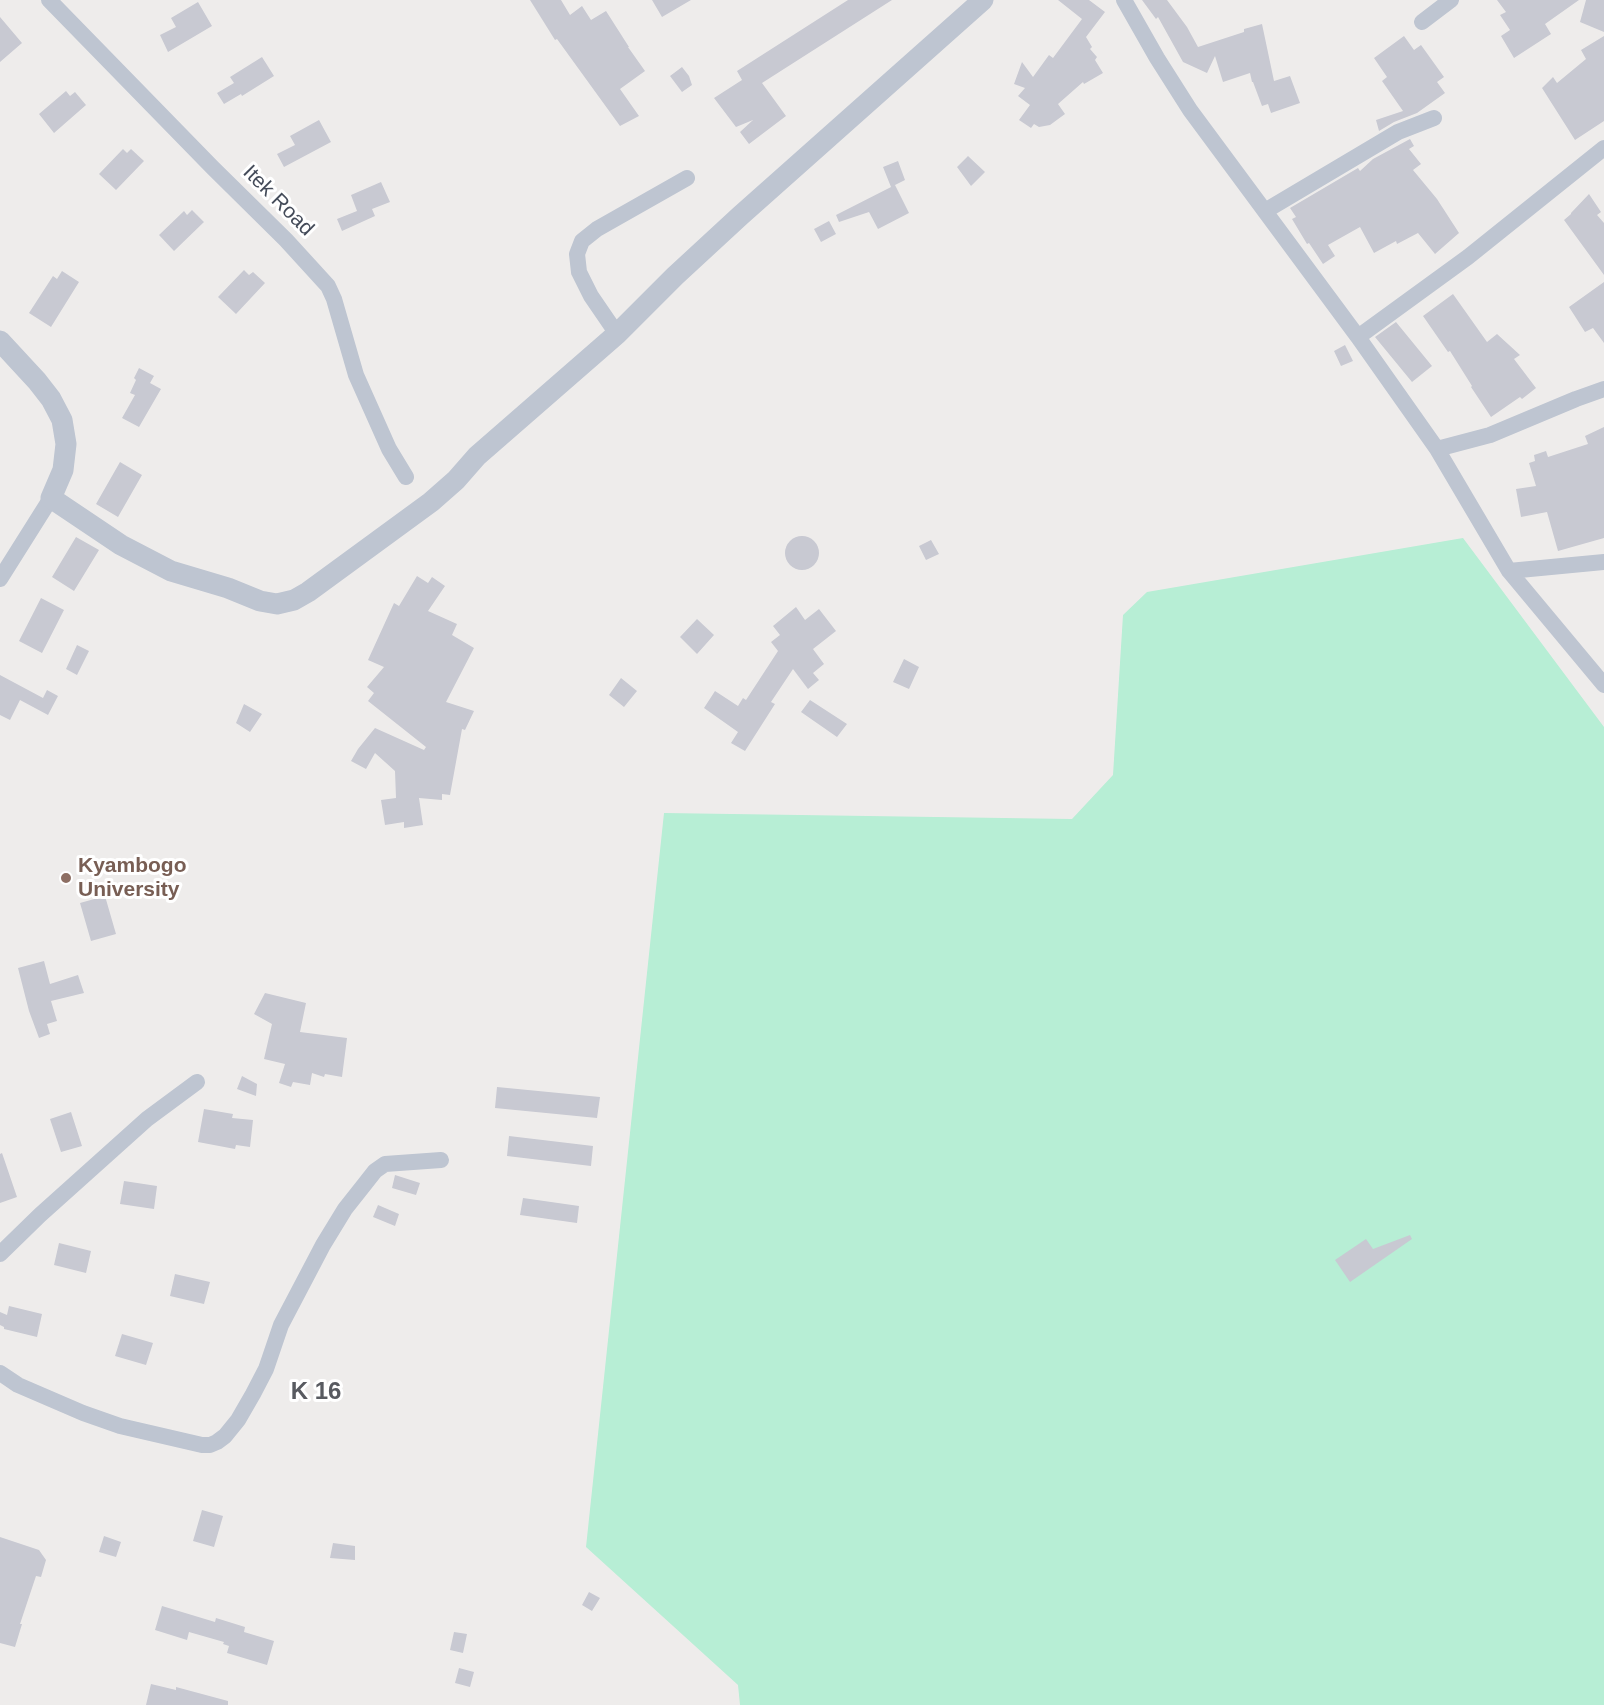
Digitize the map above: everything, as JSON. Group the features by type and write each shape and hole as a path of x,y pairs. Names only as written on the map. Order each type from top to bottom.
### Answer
{"street":[{"name":"Itek Road","path":"49,0 286,240 328,286 334,299 356,375 389,449 406,477"},
{"path":"51,498 121,545 171,571 228,588 260,601 277,604 294,600 431,502 456,480 477,456 617,333 740,216 983,0"},
{"path":"1124,0 1190,110 1358,337 1437,449 1509,571 1604,685"},
{"path":"1422,22 1451,0"},
{"path":"1264,211 1398,132 1434,118"},
{"path":"1358,337 1468,257 1604,148"},
{"path":"617,333 591,296 579,272 578,254 582,241 687,178"},
{"path":"0,341 51,399 62,420 66,444 63,470 51,498 0,579"},
{"path":"1437,449 1490,435 1604,389"},
{"path":"1509,571 1604,562"},
{"path":"0,1254 131,1134 197,1082"},
{"path":"0,1373 29,1390 120,1426 202,1445 217,1442 238,1420 253,1394 266,1369 281,1324 323,1245 345,1209 375,1171 385,1164 441,1160"}],"green space":[{"path":"1463,538 1604,727 1604,1705 740,1705 738,1685 586,1547 664,813 1072,819 1113,775 1123,615 1147,592"}],"building":[{"path":"530,0 561,0 570,15 582,6 591,20 606,11 645,71 620,89 639,116 620,126 557,39 555,40"},
{"path":"652,0 691,0 662,17"},
{"path":"848,0 892,0 762,83 786,116 749,144 740,132 753,120 736,127 714,98 742,80 737,71"},
{"path":"1058,0 1089,0 1105,12 1086,37 1103,73 1084,84 1083,82 1058,104 1065,114 1050,125 1039,127 1034,124 1031,128 1019,120 1030,105 1018,96 1025,88 1014,84 1022,62 1033,77 1049,55 1053,58 1082,19"},
{"path":"1142,0 1167,0 1187,27 1198,47 1262,24 1274,81 1290,76 1300,103 1271,113 1268,104 1262,106 1250,73 1223,82 1215,56 1207,73 1183,62 1158,17 1156,19"},
{"path":"1497,0 1579,0 1545,24 1551,34 1514,58 1501,36 1510,30 1500,15 1506,12"},
{"path":"1586,0 1604,0 1604,32 1580,22"},
{"path":"198,2 212,26 168,52 160,35 176,27 171,18"},
{"path":"0,17 22,43 0,62"},
{"path":"1404,36 1414,50 1421,45 1444,77 1437,82 1445,93 1417,113 1379,131 1376,120 1403,111 1382,81 1387,77 1374,58"},
{"path":"1604,36 1604,121 1575,140 1542,88 1553,77 1557,83 1586,59 1581,50"},
{"path":"262,57 274,76 242,96 241,94 224,104 217,93 234,83 230,77"},
{"path":"682,67 692,85 682,92 670,76"},
{"path":"66,91 70,96 75,92 86,105 54,133 39,114"},
{"path":"319,120 331,142 284,167 277,154 295,145 290,136"},
{"path":"1410,139 1414,146 1409,149 1421,164 1413,170 1437,199 1459,233 1435,254 1418,233 1397,244 1396,241 1374,253 1360,227 1328,245 1335,256 1323,264 1309,243 1307,244 1292,219 1296,217 1290,208 1358,168 1360,171 1373,159"},
{"path":"123,149 127,153 131,149 144,161 116,190 99,174"},
{"path":"968,156 985,172 971,186 957,167"},
{"path":"898,161 905,180 891,187 883,167"},
{"path":"381,182 390,202 372,209 375,216 342,231 337,219 357,211 351,195"},
{"path":"895,185 909,213 878,229 869,212 839,222 836,215"},
{"path":"1589,194 1601,212 1597,215 1604,223 1604,275 1564,220"},
{"path":"192,210 204,222 174,251 159,235 184,211 187,215"},
{"path":"829,221 836,234 821,242 814,229"},
{"path":"244,270 249,275 253,272 265,283 236,314 218,297"},
{"path":"62,271 79,282 51,327 29,313 53,276 57,279"},
{"path":"1604,282 1604,343 1593,328 1585,332 1569,307"},
{"path":"1453,294 1487,342 1497,334 1520,355 1514,359 1536,388 1491,417 1450,351 1448,352 1423,316"},
{"path":"1396,322 1432,366 1412,382 1375,337"},
{"path":"1345,345 1353,361 1341,366 1334,351"},
{"path":"139,368 154,376 150,383 161,389 139,427 122,418 135,395 130,393"},
{"path":"1604,427 1604,538 1558,551 1547,512 1521,517 1516,489 1536,486 1529,463 1535,461 1534,455 1546,451 1548,457 1588,444 1585,436"},
{"path":"120,462 142,475 118,517 96,504"},
{"path":"802,536 814,541 819,553 814,565 802,570 790,565 785,553 790,541"},
{"path":"76,537 99,550 74,591 52,577"},
{"path":"931,540 939,554 926,560 919,546"},
{"path":"417,576 428,583 432,577 445,586 428,611 457,624 452,635 474,648 446,702 474,711 465,730 462,729 450,795 442,794 442,800 419,798 423,825 404,828 404,822 385,825 381,800 396,798 395,771 375,753 366,769 351,761 375,728 424,750 426,747 368,701 374,693 367,687 384,667 368,660 394,603 399,606"},
{"path":"41,598 64,610 42,653 19,641"},
{"path":"796,607 805,620 819,609 836,631 813,649 824,664 813,673 819,680 808,689 793,669 771,702 775,704 745,751 731,743 738,732 704,708 715,691 738,706 743,698 746,700 778,651 771,642 780,635 773,626"},
{"path":"697,619 714,635 697,654 680,637"},
{"path":"77,645 89,651 77,675 66,669"},
{"path":"904,659 919,667 909,689 893,682"},
{"path":"0,675 43,698 47,690 58,696 48,715 20,700 10,720 0,715"},
{"path":"621,678 637,691 624,707 609,695"},
{"path":"810,700 847,724 837,737 801,712"},
{"path":"244,704 262,714 250,732 236,723"},
{"path":"105,896 116,934 91,941 80,903"},
{"path":"44,961 50,984 78,975 84,993 51,1001 57,1021 47,1024 50,1034 39,1038 29,1011 18,968"},
{"path":"265,993 306,1003 300,1032 347,1038 342,1077 325,1074 324,1077 312,1073 310,1085 293,1082 291,1087 279,1083 285,1064 264,1059 272,1024 254,1014"},
{"path":"242,1076 257,1084 256,1096 237,1089"},
{"path":"497,1087 600,1097 597,1118 495,1108"},
{"path":"204,1109 233,1114 232,1118 253,1120 250,1147 236,1145 235,1149 198,1142"},
{"path":"71,1112 82,1146 61,1152 50,1119"},
{"path":"509,1136 593,1146 591,1166 507,1156"},
{"path":"2,1153 17,1197 0,1203 0,1154"},
{"path":"395,1175 420,1183 416,1195 392,1188"},
{"path":"124,1181 157,1186 154,1209 120,1204"},
{"path":"523,1198 579,1206 577,1223 520,1215"},
{"path":"378,1205 399,1214 395,1226 373,1217"},
{"path":"1410,1235 1412,1239 1350,1282 1335,1260 1366,1239 1373,1249"},
{"path":"59,1243 91,1251 86,1273 54,1265"},
{"path":"175,1274 210,1282 204,1304 170,1296"},
{"path":"9,1306 42,1314 37,1337 4,1329 0,1325 0,1312 7,1315"},
{"path":"122,1334 153,1343 146,1365 115,1356"},
{"path":"202,1510 223,1516 214,1547 193,1541"},
{"path":"104,1536 121,1542 116,1557 99,1552"},
{"path":"0,1537 39,1550 46,1560 41,1577 36,1576 15,1647 0,1643"},
{"path":"333,1543 355,1546 355,1560 330,1558"},
{"path":"589,1592 600,1598 592,1611 582,1605"},
{"path":"162,1606 215,1622 216,1618 245,1627 244,1632 274,1641 267,1665 227,1653 229,1646 223,1644 224,1642 189,1632 187,1640 155,1630"},
{"path":"454,1632 467,1634 463,1653 450,1650"},
{"path":"459,1668 474,1672 470,1687 455,1683"},
{"path":"151,1684 176,1690 176,1687 228,1701 228,1705 146,1705"}],"place":[{"name":"Kyambogo University","path":"66,878"}],"district":[{"name":"K 16","path":"316,1392"}]}
